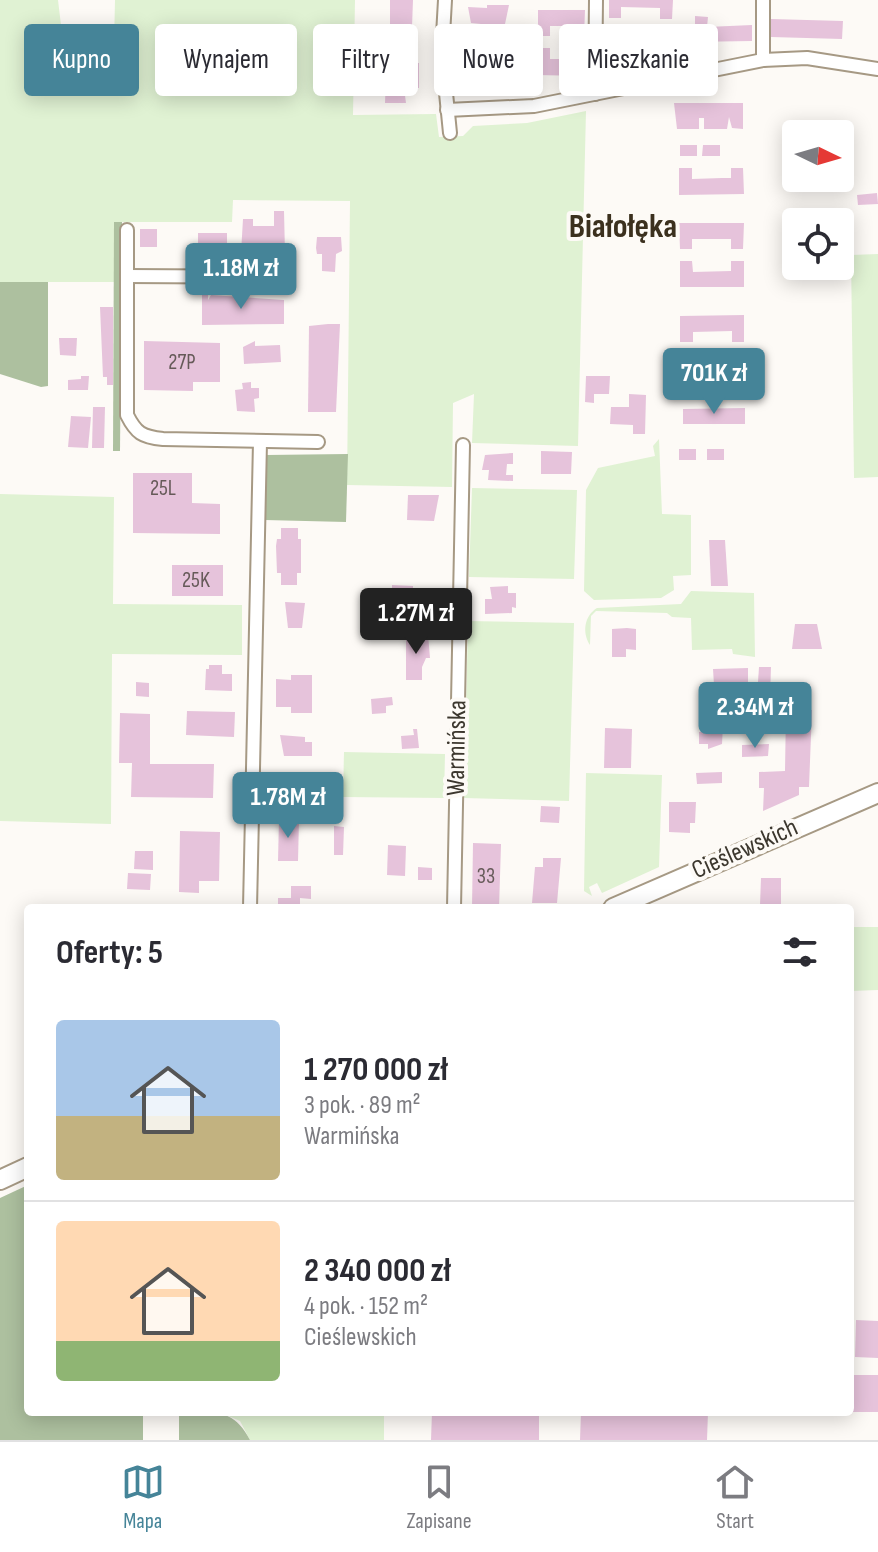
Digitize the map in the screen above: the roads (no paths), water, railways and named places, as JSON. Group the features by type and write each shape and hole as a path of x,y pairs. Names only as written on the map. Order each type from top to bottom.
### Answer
{"street":[{"path":"445,0 442,53 450,133"},
{"path":"596,0 596,24"},
{"path":"763,0 763,60"},
{"path":"718,69 763,60 807,58 878,69"},
{"path":"447,110 534,106 585,96"},
{"path":"127,230 127,415 134,429 142,437 163,439 318,442"},
{"path":"127,276 282,277"},
{"path":"250,904 260,442"},
{"name":"Warmińska","path":"454,904 463,445"},
{"name":"Cieślewskich","path":"622,904 878,793"},
{"path":"0,1180 24,1169"}],"district":[{"name":"Białołęka","path":"623,226"}]}
